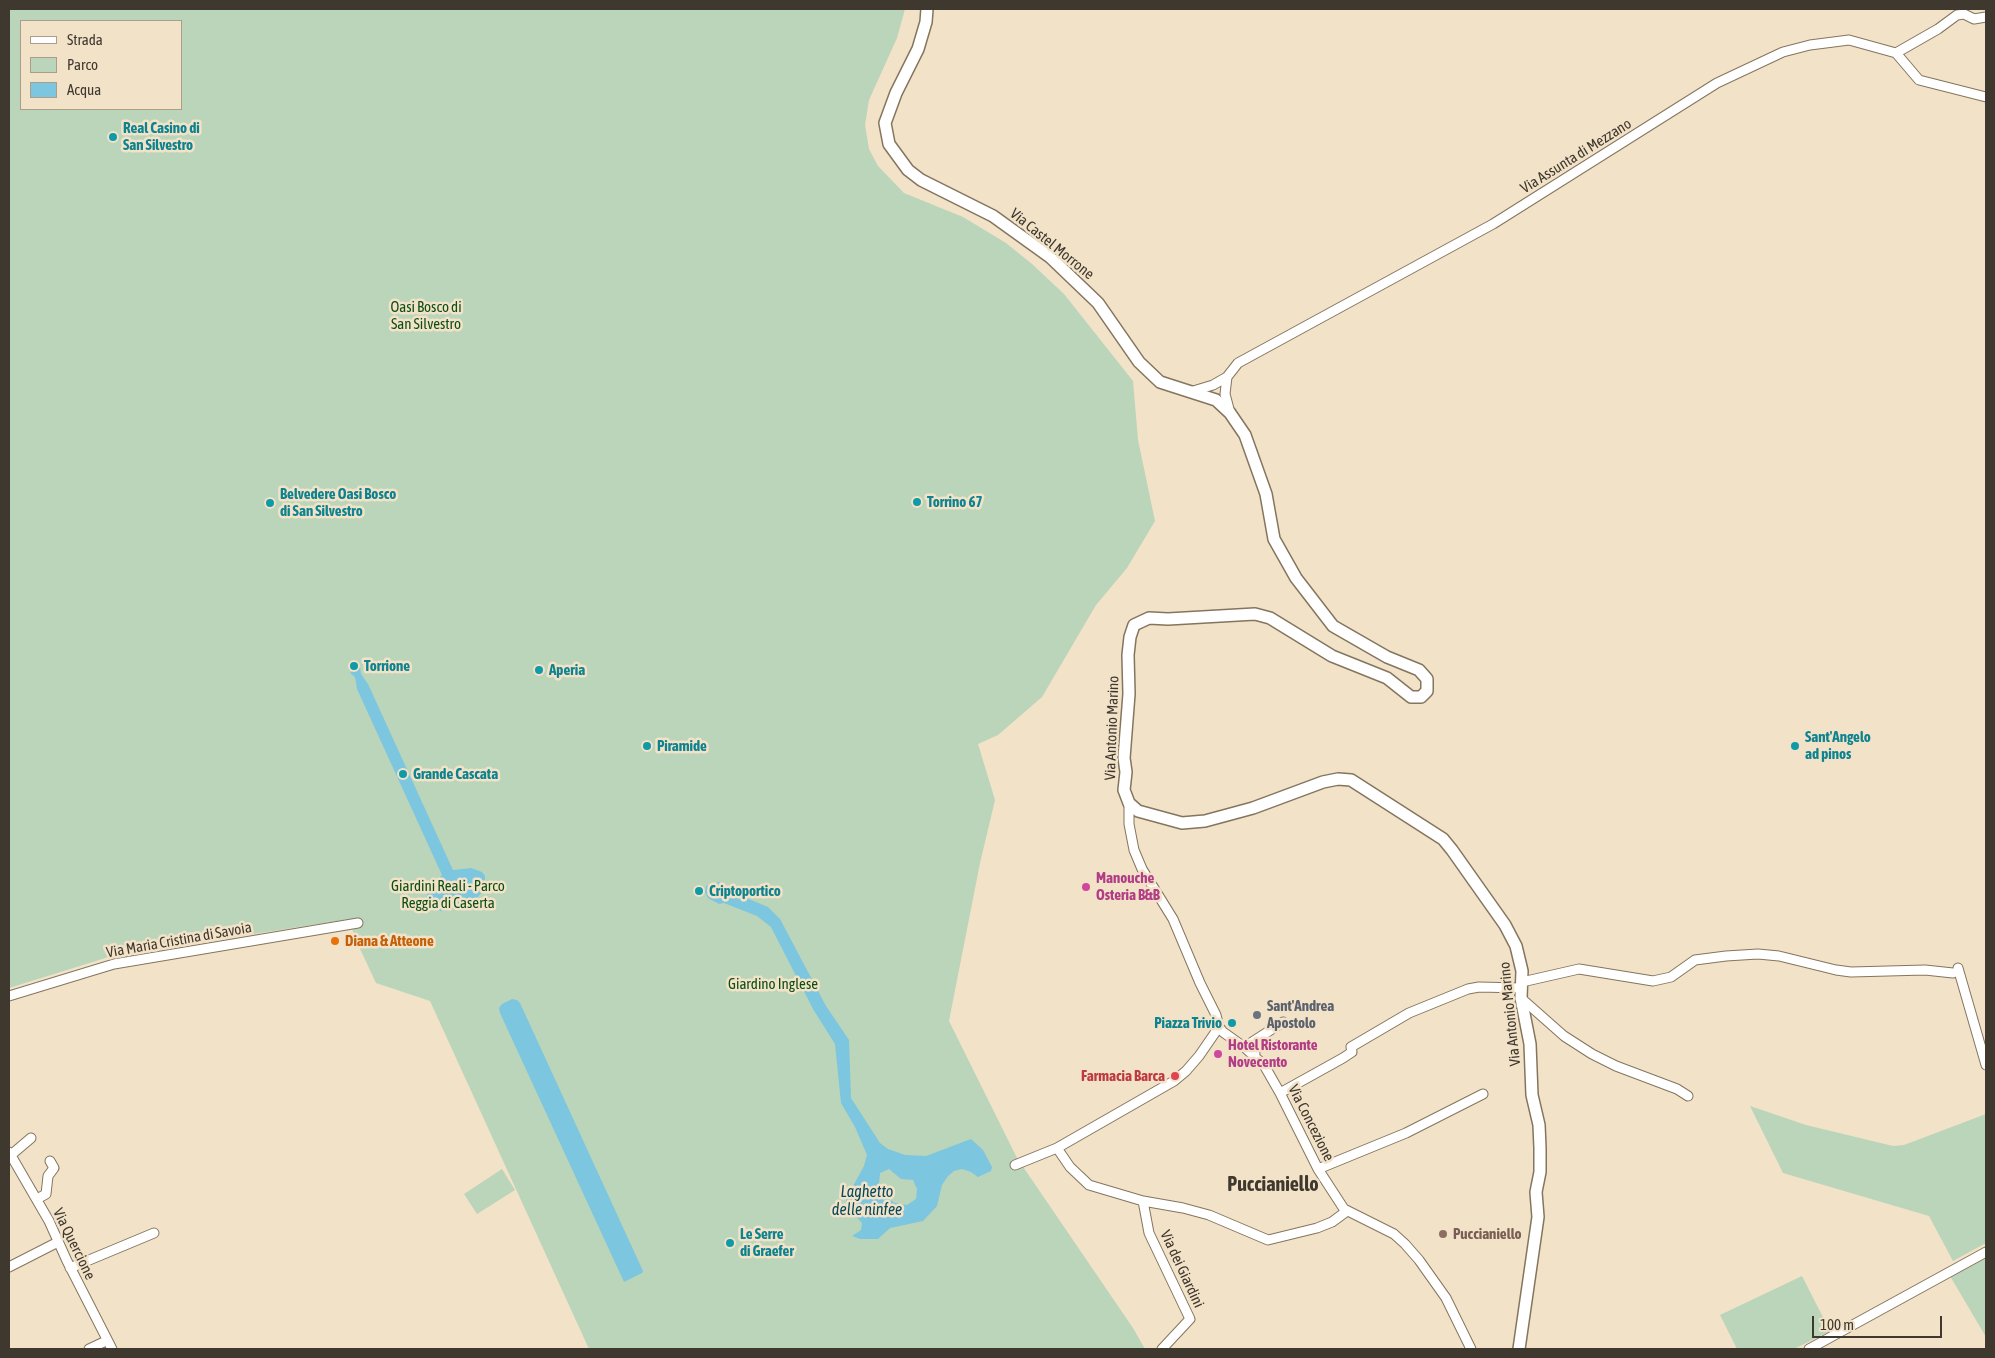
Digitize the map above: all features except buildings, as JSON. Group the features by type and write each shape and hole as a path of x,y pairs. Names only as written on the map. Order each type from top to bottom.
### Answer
{"street":[{"name":"Via Castel Morrone","path":"927,9 926,22 918,48 896,92 885,123 889,144 908,170 921,180 993,216 1050,257 1098,303 1139,362 1160,382 1187,392"},
{"path":"1986,17 1974,19 1964,14 1957,15 1938,29 1896,53 1919,80 1986,97"},
{"name":"Via Assunta di Mezzano","path":"1227,377 1238,363 1493,224 1724,80 1784,52 1832,41 1850,40 1896,53"},
{"path":"1187,392 1213,385 1227,377"},
{"path":"1227,377 1225,394 1230,413"},
{"name":"Via Antonio Marino","path":"1187,392 1216,400 1230,413 1245,435 1266,494 1274,540 1296,578 1333,626 1387,657 1418,670 1427,679 1427,691 1421,697 1411,697 1387,678 1332,656 1270,618 1255,614 1168,619 1149,618 1134,625 1130,637 1124,790 1129,803 1138,811 1182,823 1205,821 1254,808 1323,782 1338,779 1351,780 1443,839 1505,925 1516,946 1530,1044 1532,1095 1539,1125 1540,1148 1540,1172 1536,1192 1537,1226 1519,1349"},
{"name":"Via Concezione","path":"1129,803 1129,824 1134,850 1139,863 1173,919 1200,983 1216,1015 1219,1027 1232,1040 1258,1058 1280,1093 1318,1168 1337,1199 1347,1211 1394,1234 1405,1244 1446,1298 1471,1349"},
{"name":"Via Maria Cristina di Savoia","path":"9,996 114,964 358,923"},
{"path":"1280,1093 1352,1052 1351,1047 1409,1013 1468,989 1521,989 1579,969 1652,981 1671,977 1695,960 1758,954 1779,956 1852,972 1956,971 1986,1065"},
{"path":"1521,989 1559,1032 1586,1050 1616,1066 1677,1089 1688,1096"},
{"path":"1258,1058 1249,1044 1283,1022"},
{"path":"1015,1165 1057,1148 1174,1081 1199,1056 1219,1027"},
{"path":"1318,1168 1406,1133 1483,1094"},
{"path":"10,1154 31,1138"},
{"path":"1057,1148 1070,1167 1089,1184 1143,1201 1209,1215 1268,1240 1317,1228 1332,1222 1347,1211"},
{"name":"Via Quercione","path":"10,1154 37,1199 106,1341 112,1349"},
{"path":"37,1199 46,1194 48,1176 54,1168 50,1161"},
{"name":"Via dei Giardini","path":"1143,1201 1149,1233 1190,1318 1162,1349"},
{"path":"70,1268 154,1233"},
{"path":"9,1267 58,1242"},
{"path":"1809,1349 1986,1252"},
{"path":"89,1349 106,1341"}],"green space":[{"name":"Oasi Bosco di San Silvestro","path":"9,9 905,9 897,38 869,100 865,125 869,149 878,166 904,193 963,217 1006,243 1032,264 1064,294 1133,381 1138,440 1155,521 1127,568 1096,605 1042,697 998,735 978,744 995,800 980,863 949,1021 1017,1158 1133,1328 1145,1349 589,1349 430,1001 376,983 354,936 350,919 112,956 9,988"},
{"path":"1750,1106 1806,1125 1893,1146 1904,1145 1986,1114 1986,1243 1953,1261 1929,1216 1783,1173"},
{"path":"502,1169 515,1190 477,1214 464,1194"},
{"path":"1986,1256 1986,1337 1950,1276"},
{"path":"1802,1276 1830,1331 1794,1349 1737,1349 1720,1315"}],"water":[{"path":"360,667 361,674 368,684 453,870 471,868 482,872 485,876 485,887 482,892 464,907 441,911 430,907 427,903 426,898 430,887 442,875 357,689 355,677 350,673"},
{"name":"Laghetto delle ninfee","path":"719,882 739,895 768,907 780,919 826,1006 849,1040 851,1098 880,1143 888,1149 905,1155 926,1156 971,1139 983,1150 992,1167 991,1171 978,1177 962,1169 954,1171 942,1185 937,1206 923,1221 890,1228 878,1239 860,1239 852,1236 861,1230 862,1223 846,1206 846,1199 864,1166 867,1155 855,1127 841,1103 835,1044 813,1009 771,927 757,916 724,903 719,904 708,898 705,892 706,886","holes":["889,1169 901,1179 913,1180 917,1189 916,1199 907,1205 895,1203 889,1199 879,1184 880,1173"]},
{"path":"512,999 520,1003 643,1271 624,1282 500,1013 499,1008 502,1004"}],"place":[{"name":"Real Casino di San Silvestro","path":"113,137"},
{"name":"Torrino 67","path":"917,502"},
{"name":"Belvedere Oasi Bosco di San Silvestro","path":"270,503"},
{"name":"Torrione","path":"354,666"},
{"name":"Aperia","path":"539,670"},
{"name":"Piramide","path":"647,746"},
{"name":"Sant'Angelo ad pinos","path":"1795,746"},
{"name":"Grande Cascata","path":"403,774"},
{"name":"Manouche Osteria B&B","path":"1086,887"},
{"name":"Criptoportico","path":"699,891"},
{"name":"Diana & Atteone","path":"335,941"},
{"name":"Sant'Andrea Apostolo","path":"1257,1015"},
{"name":"Piazza Trivio","path":"1232,1023"},
{"name":"Hotel Ristorante Novecento","path":"1218,1054"},
{"name":"Farmacia Barca","path":"1175,1076"},
{"name":"Puccianiello","path":"1443,1234"},
{"name":"Le Serre di Graefer","path":"730,1243"}],"district":[{"name":"Puccianiello","path":"1273,1185"}],"park label":[{"name":"Giardini Reali - Parco Reggia di Caserta","path":"448,894"},
{"name":"Giardino Inglese","path":"773,984"}]}
